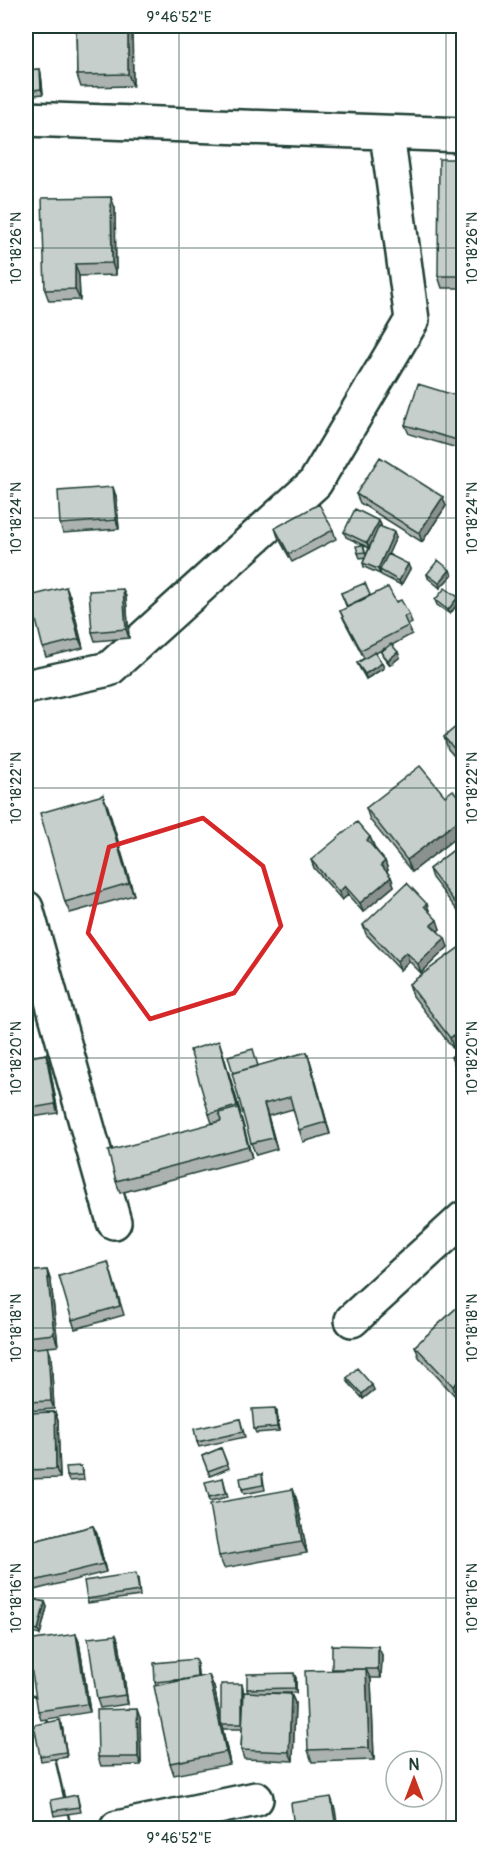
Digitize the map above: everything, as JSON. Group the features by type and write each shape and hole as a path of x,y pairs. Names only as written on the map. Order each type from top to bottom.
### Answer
{"street":[{"path":"26,118 387,134 464,135"},
{"path":"26,687 109,669 315,483 412,320 387,134"},
{"path":"26,908 114,1222"},
{"path":"352,1320 464,1218"},
{"path":"26,1711 53,1828"},
{"path":"117,1828 256,1799"}],"highlighted area":[{"path":"203,818 263,866 281,926 234,993 150,1019 88,933 109,847"}],"building":[{"path":"76,26 128,26 128,74 77,75"},
{"path":"40,69 41,89 26,91 26,70"},
{"path":"439,159 464,159 464,276 438,276"},
{"path":"111,197 112,263 75,264 75,289 45,290 42,198"},
{"path":"418,384 464,398 464,442 405,425"},
{"path":"380,457 443,497 419,533 356,494"},
{"path":"113,487 116,520 60,524 58,491"},
{"path":"319,504 333,530 289,554 275,528"},
{"path":"355,509 379,521 367,543 344,532"},
{"path":"379,526 394,532 378,569 363,563"},
{"path":"363,545 365,552 358,553 356,546"},
{"path":"388,554 408,564 399,581 380,570"},
{"path":"438,560 450,570 439,583 427,574"},
{"path":"365,583 370,595 347,606 341,593"},
{"path":"66,587 79,639 43,648 30,596"},
{"path":"388,587 396,602 401,600 409,614 404,617 408,626 361,650 340,611"},
{"path":"445,588 458,597 448,610 435,600"},
{"path":"123,589 126,629 92,632 89,591"},
{"path":"391,644 398,652 388,660 381,652"},
{"path":"375,652 382,663 365,674 357,663"},
{"path":"464,720 464,760 444,737"},
{"path":"420,766 445,796 453,790 464,804 464,816 407,860 366,808"},
{"path":"103,795 129,883 65,902 40,813"},
{"path":"357,822 370,837 367,840 385,861 381,865 391,877 360,903 345,886 339,892 311,860"},
{"path":"464,842 464,907 461,904 458,906 429,869"},
{"path":"407,883 427,904 424,906 437,920 431,925 445,938 418,964 406,952 397,961 363,925"},
{"path":"460,947 464,952 464,1027 450,1038 409,984"},
{"path":"219,1041 237,1106 209,1114 190,1050"},
{"path":"253,1049 258,1066 233,1073 228,1056"},
{"path":"458,1051 464,1058 464,1065 460,1068 451,1057"},
{"path":"307,1052 326,1122 299,1130 290,1097 264,1104 273,1138 251,1143 232,1073"},
{"path":"46,1054 55,1104 26,1109 26,1058"},
{"path":"238,1108 248,1146 116,1181 108,1151 221,1121 219,1113"},
{"path":"108,1262 120,1306 72,1320 59,1276"},
{"path":"47,1270 54,1334 26,1337 26,1272"},
{"path":"464,1301 464,1376 453,1386 415,1346"},
{"path":"48,1347 51,1401 26,1402 26,1349"},
{"path":"357,1368 372,1385 362,1394 347,1378"},
{"path":"275,1408 277,1427 254,1429 252,1409"},
{"path":"55,1412 56,1469 26,1470 26,1413"},
{"path":"240,1419 243,1432 197,1442 194,1429"},
{"path":"221,1448 227,1464 208,1471 202,1456"},
{"path":"81,1466 82,1475 67,1476 66,1467"},
{"path":"262,1474 263,1485 242,1489 240,1478"},
{"path":"223,1478 226,1493 209,1497 205,1482"},
{"path":"293,1489 302,1542 219,1556 210,1504"},
{"path":"93,1526 103,1564 26,1583 26,1543"},
{"path":"136,1573 139,1591 87,1599 84,1581"},
{"path":"26,1597 45,1602 38,1630 26,1627"},
{"path":"76,1634 87,1704 38,1711 27,1641"},
{"path":"116,1635 125,1695 97,1699 88,1638"},
{"path":"332,1645 378,1646 378,1669 332,1669"},
{"path":"196,1659 197,1677 155,1682 154,1663"},
{"path":"366,1669 369,1748 308,1750 305,1671"},
{"path":"294,1673 295,1688 247,1689 247,1674"},
{"path":"209,1675 226,1752 170,1763 154,1686"},
{"path":"221,1684 242,1684 242,1724 221,1724"},
{"path":"244,1692 291,1694 289,1752 241,1750"},
{"path":"137,1709 138,1757 98,1757 97,1710"},
{"path":"60,1720 66,1752 40,1756 34,1725"},
{"path":"77,1795 79,1807 53,1811 51,1800"},
{"path":"331,1797 336,1828 294,1828 291,1803"}]}
